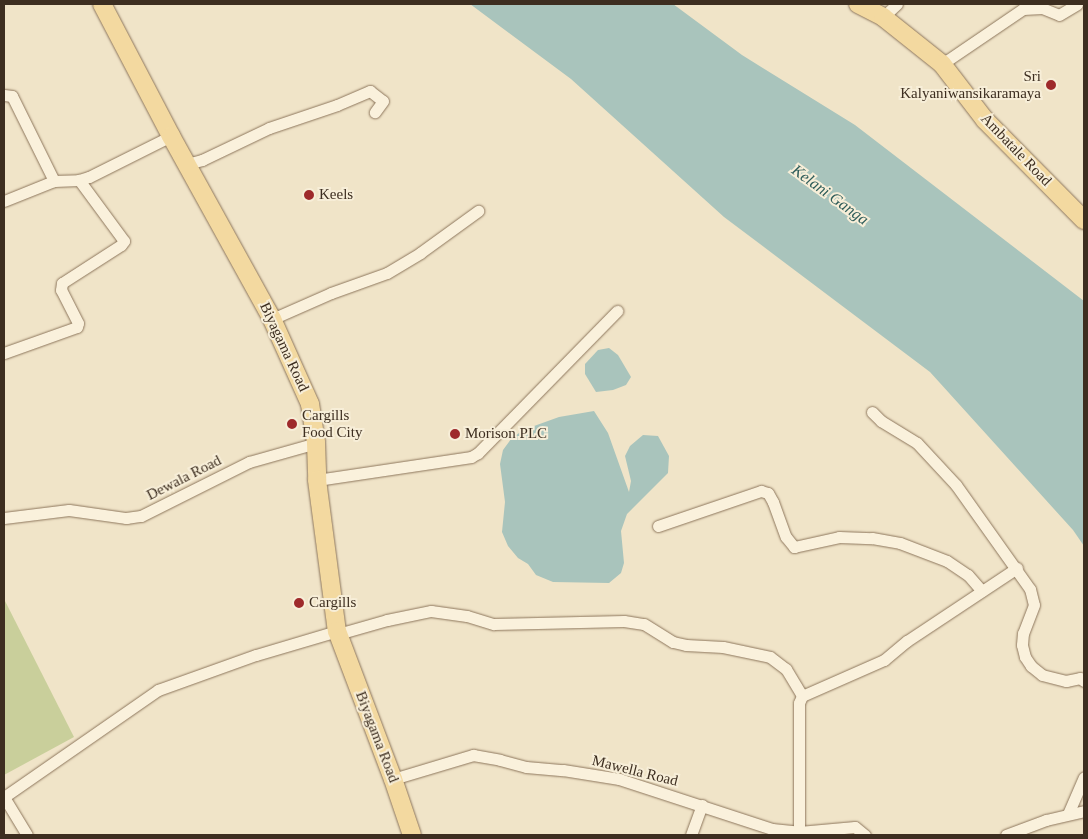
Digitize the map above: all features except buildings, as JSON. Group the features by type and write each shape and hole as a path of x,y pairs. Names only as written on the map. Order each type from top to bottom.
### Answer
{"main road":[{"name":"Biyagama Road","path":"102,4 171,136 272,319 310,404 316,443 317,480 337,633 393,778 412,835"},
{"name":"Ambatale Road","path":"858,4 883,16 942,64 985,120 1084,220"}],"street":[{"path":"883,16 898,4"},
{"path":"942,64 1023,9 1042,8 1059,14 1077,4"},
{"path":"187,164 202,160 269,128 337,105 370,91 383,101 375,112"},
{"path":"4,95 12,96 54,182"},
{"path":"4,201 54,182 79,180 171,136"},
{"path":"4,353 77,327 78,323 62,290 62,283 121,245 124,241 79,180"},
{"path":"272,319 331,293 387,272 420,252 478,211"},
{"path":"317,480 471,457 478,454 617,311"},
{"path":"872,412 881,421 917,443 937,464 956,486 992,538 1017,568 1030,589 1034,605 1023,633 1022,645 1025,657 1042,675 1066,680 1080,678 1084,681"},
{"name":"Dewala Road","path":"4,518 69,510 126,518 141,516 248,462 316,443"},
{"path":"658,526 761,491 768,494 773,502 786,537 794,547 839,537 872,538 900,542 947,561 968,575 982,591"},
{"path":"799,832 799,703 802,696 884,660 907,641 1017,568"},
{"path":"27,835 4,797 158,690 256,655 387,620 431,611 467,616 494,624 538,621 624,621 644,624 673,642 686,645 724,647 770,657 786,669 802,696"},
{"name":"Mawella Road","path":"393,778 473,755 526,767 563,770 619,779 702,805 747,823 772,829 799,832 855,826 865,835"},
{"path":"1068,814 1084,776"},
{"path":"690,835 702,805"},
{"path":"1006,835 1046,820 1084,811"}],"green space":[{"path":"4,599 74,737 4,775"}],"water":[{"name":"Kelani Ganga","path":"470,4 673,4 742,55 855,125 1084,301 1084,546 1073,530 930,372 724,217 571,79"},
{"path":"609,348 618,355 631,377 626,385 613,390 596,392 585,374 585,364 598,350"},
{"path":"594,411 608,433 629,492 631,481 625,456 630,446 643,435 658,436 669,456 668,473 627,514 621,531 624,563 621,573 609,583 553,582 536,575 528,564 518,558 508,546 502,532 505,502 500,464 503,450 511,439 523,430 559,417"}],"place":[{"name":"Sri Kalyaniwansikaramaya","path":"1051,85"},
{"name":"Keels","path":"309,195"},
{"name":"Cargills Food City","path":"292,424"},
{"name":"Morison PLC","path":"455,434"},
{"name":"Cargills","path":"299,603"}]}
